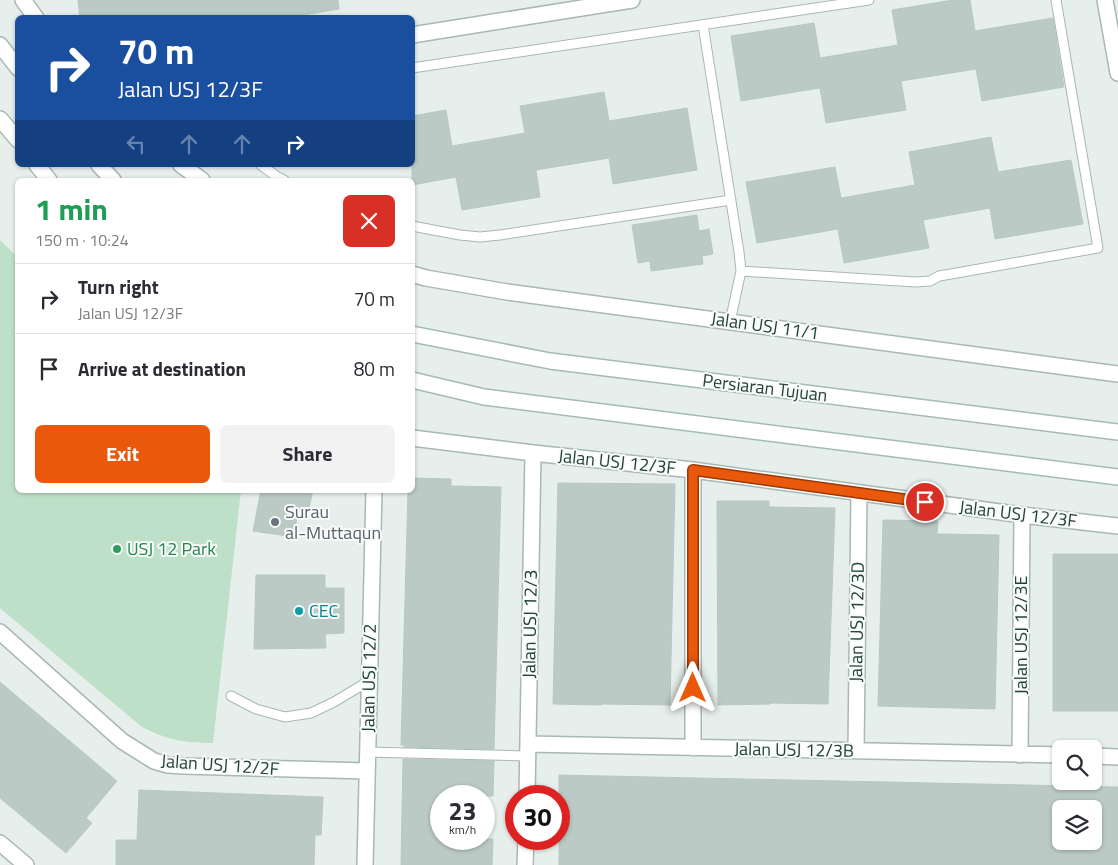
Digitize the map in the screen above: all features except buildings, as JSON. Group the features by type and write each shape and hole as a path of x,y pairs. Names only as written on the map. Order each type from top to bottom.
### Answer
{"street":[{"path":"24,0 34,15"},
{"path":"415,35 632,0"},
{"path":"1105,0 1118,73"},
{"path":"0,45 15,64"},
{"path":"0,119 15,136"},
{"path":"39,167 47,178"},
{"path":"101,167 111,178"},
{"path":"184,167 199,178"},
{"name":"Jalan USJ 11/1","path":"415,275 507,292 1118,374"},
{"name":"Persiaran Tujuan","path":"415,335 550,361 1118,432"},
{"path":"415,381 484,396 1118,477"},
{"name":"Jalan USJ 12/3F","path":"415,438 693,470 1022,515 1118,526"},
{"name":"Jalan USJ 12/3","path":"527,785 533,453"},
{"path":"693,470 693,748"},
{"name":"Jalan USJ 12/2","path":"365,865 374,493"},
{"name":"Jalan USJ 12/3D","path":"856,751 859,493"},
{"name":"Jalan USJ 12/3E","path":"1020,755 1022,515"},
{"name":"Jalan USJ 12/2F","path":"0,632 122,741 154,762 183,766 367,771"},
{"name":"Jalan USJ 12/3B","path":"528,750 693,748 1052,756"},
{"path":"1102,756 1118,757"},
{"path":"0,842 26,865"},
{"path":"525,865 526,850"}],"lane":[{"path":"415,68 869,0"},
{"path":"741,271 915,282 930,281 939,276 1098,248 1056,0"},
{"path":"703,25 741,271 730,322"},
{"path":"264,167 280,178"},
{"path":"415,227 460,235 500,235 731,200"},
{"path":"232,696 256,709 285,717 311,713 369,681"},
{"path":"368,752 528,750"}],"green space":[{"name":"USJ 12 Park","path":"0,240 15,255 15,493 241,493 213,743 176,740 142,727 0,608"}],"place":[{"name":"Surau al-Muttaqun","path":"275,522"},
{"name":"USJ 12 Park","path":"117,549"},
{"name":"CEC","path":"299,611"}],"route":[{"path":"693,688 693,470 925,502"}]}
